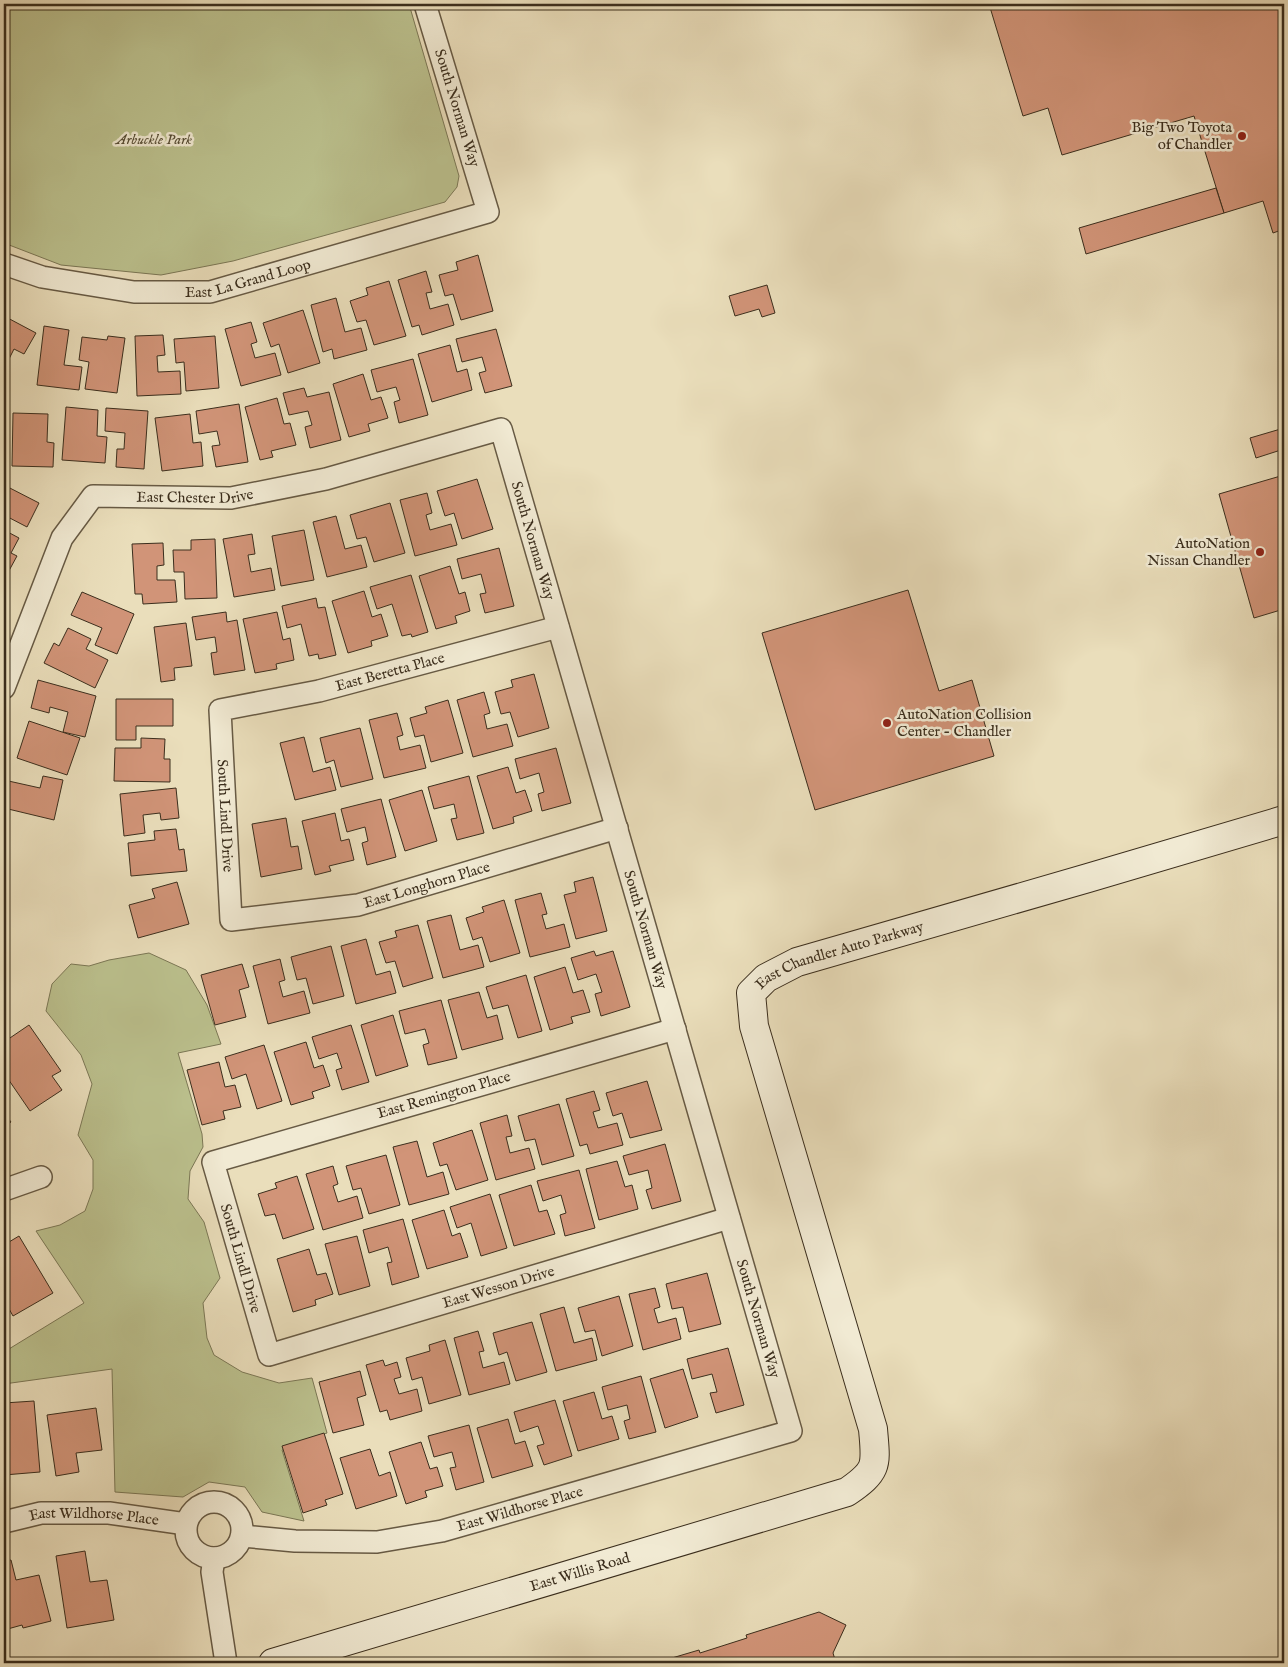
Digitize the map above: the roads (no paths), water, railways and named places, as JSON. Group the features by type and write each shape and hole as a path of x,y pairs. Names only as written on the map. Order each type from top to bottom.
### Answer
{"street":[{"name":"South Norman Way","path":"425,4 488,212"},
{"name":"East La Grand Loop","path":"4,264 42,277 134,292 210,292 488,212"},
{"name":"South Norman Way","path":"501,429 791,1431"},
{"name":"East Chester Drive","path":"4,688 62,538 94,496 231,498 326,479 501,429"},
{"name":"East Beretta Place","path":"220,710 319,690 558,627"},
{"name":"South Lindl Drive","path":"220,710 231,920"},
{"name":"East Chandler Auto Parkway","path":"876,1463 873,1429 754,1026 751,993 766,978 797,962 1284,820"},
{"name":"East Longhorn Place","path":"231,920 358,905 617,828"},
{"name":"East Remington Place","path":"213,1162 675,1029"},
{"name":"South Lindl Drive","path":"213,1162 269,1355"},
{"path":"4,1190 41,1177"},
{"name":"East Wesson Drive","path":"269,1355 729,1218"},
{"name":"East Wildhorse Place","path":"242,1536 295,1541 377,1542 442,1531 791,1431"},
{"name":"East Willis Road","path":"273,1663 847,1492 864,1481 876,1463"},
{"path":"220,1502 236,1511 240,1518 242,1536 232,1552 224,1557 214,1558 198,1554 192,1548 186,1532 186,1524 195,1508 203,1504 220,1502"},
{"name":"East Wildhorse Place","path":"4,1522 40,1513 109,1513 186,1524"},
{"path":"214,1558 212,1572 226,1663"}],"place":[{"name":"Big Two Toyota of Chandler","path":"1242,136"},
{"name":"AutoNation Nissan Chandler","path":"1260,552"},
{"name":"AutoNation Collision Center - Chandler","path":"887,723"}],"park label":[{"name":"Arbuckle Park","path":"154,139"}]}
